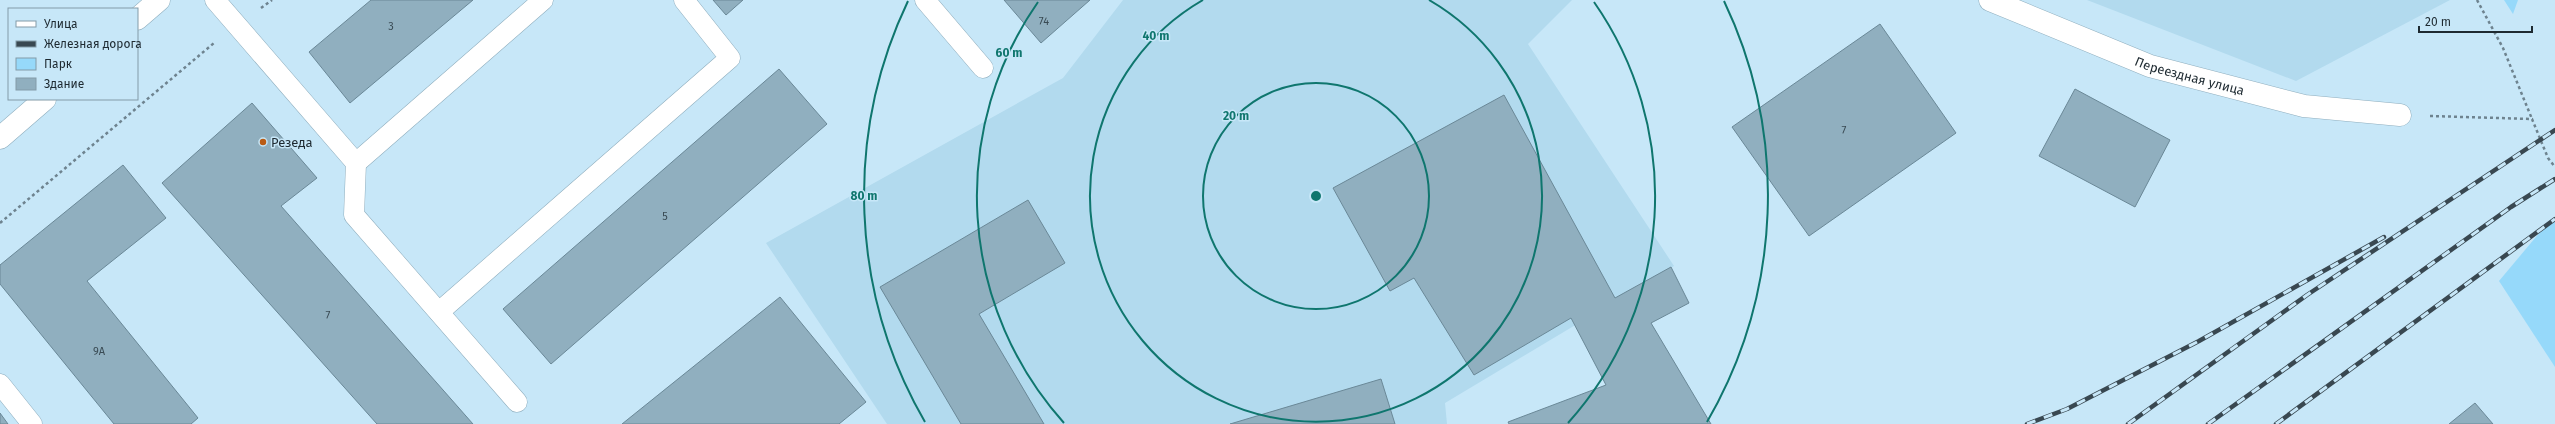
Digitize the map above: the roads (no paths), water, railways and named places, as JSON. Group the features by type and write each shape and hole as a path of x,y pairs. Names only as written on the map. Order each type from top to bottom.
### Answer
{"street":[{"path":"138,18 159,0"},
{"name":"Переездная улица","path":"1990,0 2150,66 2304,106 2400,115"},
{"path":"0,138 44,100"}],"lane":[{"path":"215,0 356,163 354,215 517,402"},
{"path":"356,163 543,0"},
{"path":"439,312 730,58 684,0"},
{"path":"925,0 983,68"},
{"path":"0,384 32,424"}],"railway":[{"path":"2128,424 2307,295 2555,130"},
{"path":"2208,424 2511,207 2555,179"},
{"path":"2276,424 2555,219"},
{"path":"2027,424 2067,409 2199,341 2384,237"}],"place":[{"name":"Резеда","path":"263,142"}]}
